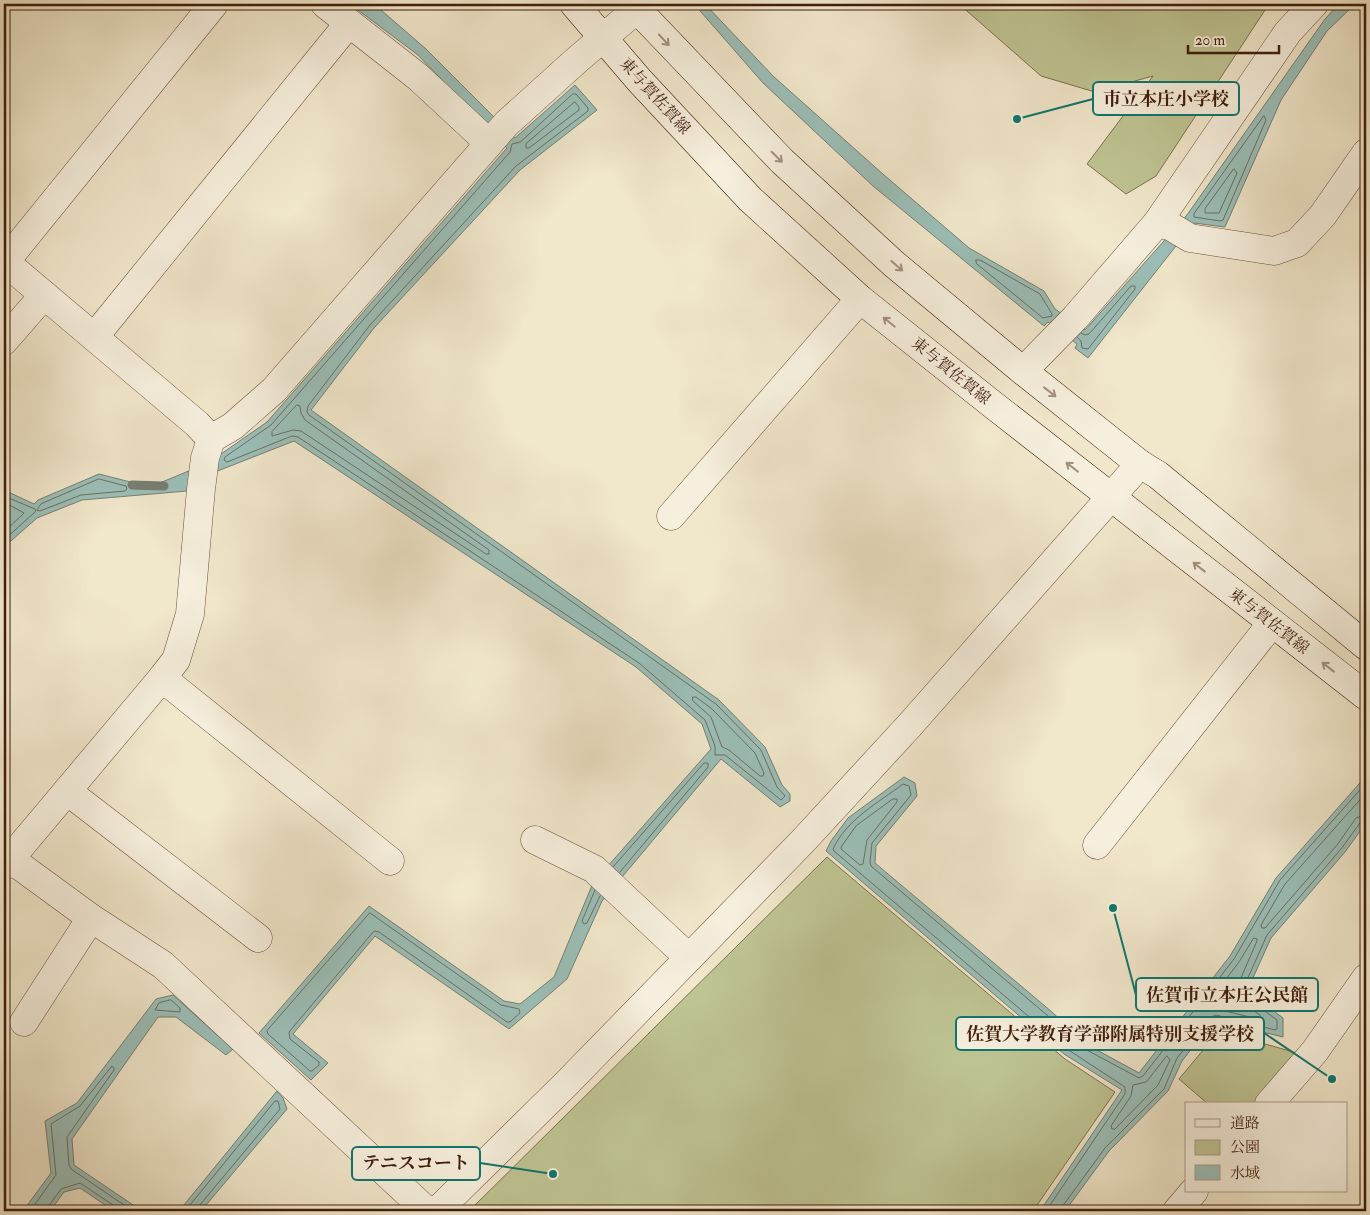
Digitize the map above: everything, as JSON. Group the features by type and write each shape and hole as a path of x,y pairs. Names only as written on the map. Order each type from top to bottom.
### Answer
{"street":[{"path":"214,4 4,262 197,424 208,448 201,489 190,614 176,660 7,862 163,964 427,1211"},
{"path":"325,4 418,77 497,133"},
{"name":"東与賀佐賀線","path":"574,4 639,80 750,199 860,299 1366,696"},
{"path":"1023,371 1065,326 1172,229 1288,32 1314,4"},
{"path":"208,448 274,390 497,133 634,7 782,161 894,264 1023,371 1140,464 1158,475 1366,646"},
{"path":"94,336 349,23"},
{"path":"1172,229 1274,251 1297,243 1323,215 1366,152"},
{"path":"4,341 44,295"},
{"path":"671,516 860,299"},
{"path":"437,1211 566,1084 803,842 909,726 1140,464"},
{"path":"1096,845 1272,623"},
{"path":"162,678 390,861"},
{"path":"67,791 258,938"},
{"path":"535,840 594,869 689,958"},
{"path":"24,1022 91,918"},
{"path":"1271,1102 1315,1051 1366,978"},
{"path":"1177,1211 1193,1192"}],"green space":[{"path":"959,4 1269,4 1156,176 1126,194 1087,164 1153,76 1095,92 1041,76"},
{"path":"827,857 1065,1059 1115,1092 1033,1211 469,1211"},
{"path":"1219,1031 1297,1053 1255,1102 1206,1102 1179,1079"}],"water":[{"path":"350,4 374,4 426,49 515,138 575,85 597,110 520,170 374,328 311,410 719,700 765,747 782,785 790,794 790,801 780,807 721,759 602,901 567,979 509,1029 375,936 293,1034 328,1063 311,1080 259,1033 369,906 504,1001 520,1004 554,977 593,883 711,749 702,724 636,667 294,441 215,472 187,491 82,500 37,518 4,547 4,490 34,504 38,500 99,474 150,487 208,463 267,422 507,148 418,55"},
{"path":"694,4 705,4 773,76 969,248 1044,291 1055,309 1085,330 1187,215 1325,19 1339,4 1355,4 1327,31 1281,100 1225,227 1194,223 1088,358 1075,348 1077,344 1048,322 1044,326 873,186 763,83"},
{"path":"1366,776 1366,823 1345,852 1271,938 1247,991 1283,1018 1283,1037 1214,1020 1182,1061 1168,1091 1109,1151 1065,1211 1040,1211 1122,1090 1064,1054 826,851 848,818 904,777 915,783 917,796 876,846 875,863 1052,1012 1086,1044 1139,1073 1230,956 1276,878"},
{"path":"173,995 233,1049 226,1055 176,1017 158,1017 72,1139 74,1165 142,1211 114,1211 80,1188 64,1192 50,1211 23,1211 51,1173 45,1121 77,1103 156,999"},
{"path":"277,1091 283,1098 287,1109 201,1211 179,1211"}],"waterway":[{"path":"132,485 164,486"}],"place":[{"name":"市立本庄小学校","path":"1017,119"},
{"name":"佐賀市立本庄公民館","path":"1113,908"},
{"name":"佐賀大学教育学部附属特別支援学校","path":"1332,1079"},
{"name":"テニスコート","path":"553,1174"}]}
